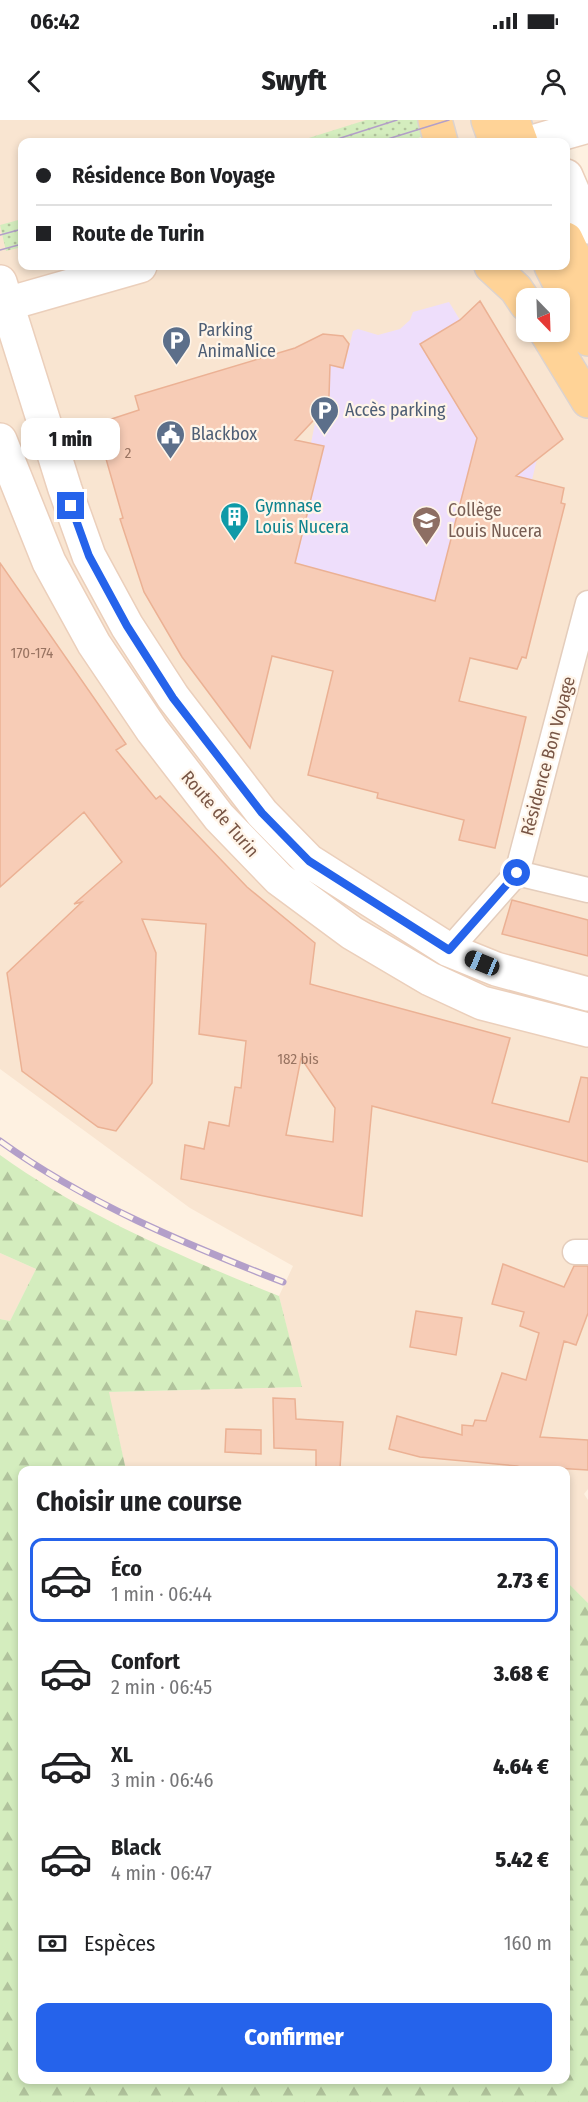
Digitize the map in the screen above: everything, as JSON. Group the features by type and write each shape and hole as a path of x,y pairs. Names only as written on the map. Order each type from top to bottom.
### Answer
{"main road":[{"path":"435,120 440,138"},
{"path":"488,120 495,138"},
{"path":"513,120 536,138"},
{"path":"550,138 588,126"},
{"path":"570,185 588,227"},
{"path":"570,248 588,286"},
{"path":"2,297 122,270"},
{"path":"495,270 516,289"},
{"path":"553,270 588,339"},
{"name":"Route de Turin","path":"2,297 89,556 127,626 173,698 262,813 309,861 449,950 496,969 588,994"},
{"path":"552,342 588,401"},
{"name":"Route de Turin","path":"0,440 50,562 94,644 175,761 219,817 271,871 352,933 430,979 482,1003 588,1030"}],"street":[{"name":"Résidence Bon Voyage","path":"449,950 517,873 588,603"},
{"path":"517,873 588,890"}],"shaded area":[{"path":"0,120 553,120 562,138 18,138 18,270 570,270 570,153 588,189 588,1489 584,1494 588,1500 588,1603 570,1585 570,1466 125,1466 108,1392 301,1387 279,1296 293,1266 190,1208 0,1069"},
{"name":"Collège Louis Nucera","path":"449,302 460,320 476,305 483,306 563,439 537,459 532,480 564,488 561,503 565,504 526,658 522,657 517,669 463,656 460,668 467,669 428,811 377,798 378,793 308,775 330,684 360,678 286,660 307,566 296,562 324,446 311,443 316,418 329,396 329,365 344,368 353,331 358,329 378,335 400,329 410,320 413,312"},
{"path":"0,1253 36,1269 10,1321 0,1319"}],"green space":[{"path":"366,120 425,120 425,135 418,138 309,138"},
{"path":"18,220 18,248 6,251 0,225"},
{"path":"0,1155 66,1197 135,1234 279,1296 302,1387 109,1392 125,1466 18,1466 18,2084 570,2084 570,1585 588,1603 588,2102 0,2102 0,1319 10,1321 36,1269 0,1253"}],"pier":[{"path":"588,120 588,173 578,176 570,159 570,138"}],"building":[{"path":"480,301 563,439 516,476 564,488 561,503 565,504 526,658 522,657 517,669 470,658 459,701 526,717 495,848 459,840 464,820 377,798 378,793 308,775 333,671 272,656 250,748 182,657 144,592 120,519 123,518 96,424 139,410 135,396 295,348 323,334 343,336 349,344 343,368 330,365 329,396 325,408 295,440 324,446 295,563 435,601 477,438 420,344 460,320"},
{"path":"0,563 126,744 116,750 156,799 160,796 247,887 315,943 310,984 510,1038 492,1103 569,1122 581,1077 588,1078 588,1162 372,1106 362,1216 181,1179 185,1145 204,1149 209,1122 229,1126 235,1087 241,1088 246,1041 199,1034 206,924 142,919 156,953 152,1083 116,1131 98,1127 22,1071 7,973 82,902 74,904 122,862 84,812 0,887","holes":["301,1058 335,1108 333,1142 286,1135"]},
{"path":"512,900 588,920 588,956 502,934"},
{"path":"503,1264 564,1287 574,1266 588,1266 588,1313 576,1345 564,1341 540,1437 588,1440 588,1470 570,1469 570,1466 517,1466 420,1457 389,1449 397,1416 462,1435 462,1425 473,1426 475,1420 486,1421 502,1373 526,1380 539,1333 520,1326 524,1312 492,1304"},
{"path":"416,1311 462,1318 456,1355 410,1347"},
{"path":"273,1398 295,1399 296,1419 343,1422 340,1466 316,1466 316,1450 274,1448"},
{"path":"226,1429 261,1430 261,1454 225,1452"}],"tram line":[{"path":"341,138 397,120"},
{"path":"391,138 449,120"},
{"path":"0,235 18,230"},
{"path":"0,250 18,245"}],"railway":[{"path":"0,1141 101,1203 173,1237 283,1282"}],"place":[{"name":"Parking AnimaNice","path":"177,366"},
{"name":"Accès parking","path":"324,436"},
{"name":"Blackbox","path":"170,460"},
{"name":"Gymnase Louis Nucera","path":"234,542"},
{"name":"Collège Louis Nucera","path":"427,546"}],"route":[{"path":"71,506 89,556 127,626 173,698 262,813 309,861 358,895 449,950 517,873"}]}
